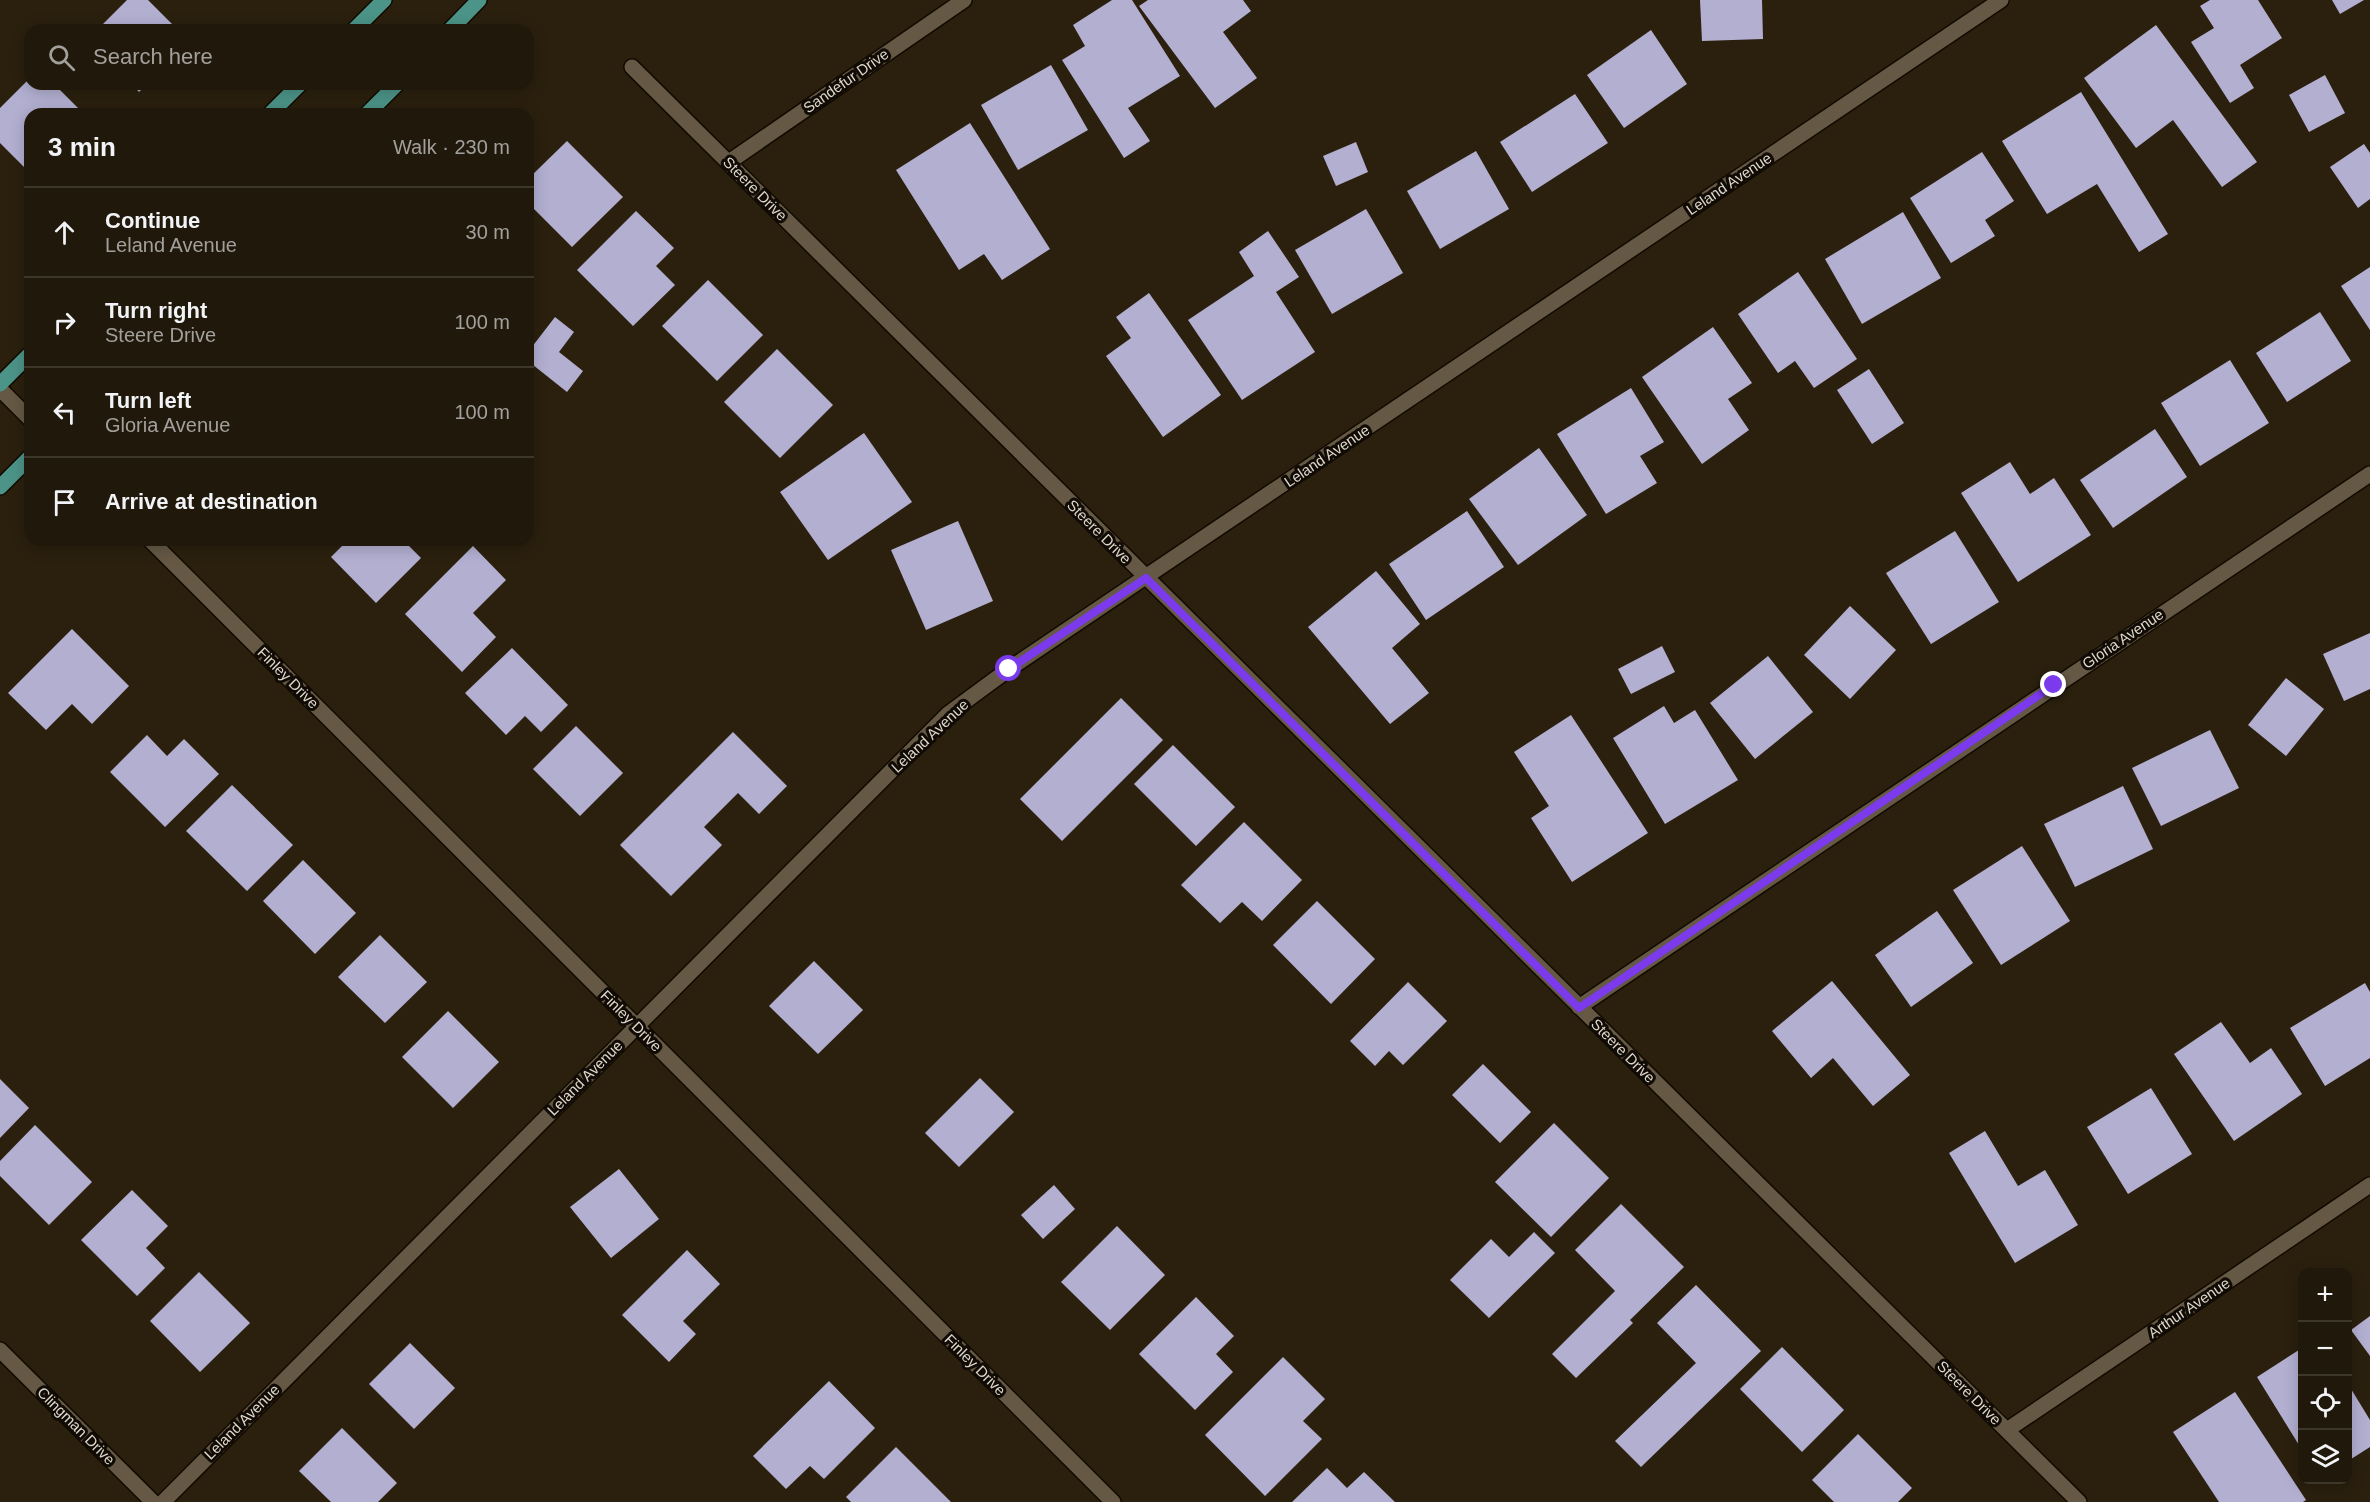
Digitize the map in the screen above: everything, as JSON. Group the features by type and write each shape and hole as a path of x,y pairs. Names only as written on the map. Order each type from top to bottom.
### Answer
{"main road":[{"path":"360,24 384,0"},
{"path":"456,24 479,0"},
{"path":"276,108 294,90"},
{"path":"373,108 391,90"},
{"path":"0,387 24,361"},
{"path":"2,480 24,462"}],"street":[{"name":"Sandefur Drive","path":"729,162 964,0"},
{"name":"Leland Avenue","path":"163,1502 948,714 1009,669 2001,0"},
{"name":"Steere Drive","path":"632,67 2079,1502"},
{"path":"0,387 24,413"},
{"name":"Gloria Avenue","path":"1579,1008 2370,474"},
{"name":"Finley Drive","path":"156,546 1113,1502"},
{"name":"Arthur Avenue","path":"2007,1430 2370,1185"},
{"name":"Clingman Drive","path":"0,1350 153,1502"}],"building":[{"path":"127,0 148,0 172,24 103,24"},
{"path":"1112,0 1132,0 1180,76 1128,108 1150,141 1124,158 1062,60 1085,46 1073,25"},
{"path":"1148,0 1243,0 1251,11 1223,32 1257,78 1215,108 1139,6"},
{"path":"1700,0 1762,0 1763,39 1702,41"},
{"path":"2210,0 2258,0 2282,38 2240,65 2254,88 2230,103 2191,42 2214,28 2200,6"},
{"path":"2332,0 2364,0 2340,14"},
{"path":"2156,25 2257,162 2222,187 2173,120 2136,148 2084,78"},
{"path":"1651,30 1687,84 1624,128 1587,75"},
{"path":"1051,65 1088,130 1018,170 981,105"},
{"path":"2325,75 2345,113 2309,132 2289,95"},
{"path":"24,84 24,90 60,90 78,108 24,108 24,167 0,143 0,108"},
{"path":"2081,92 2168,234 2139,252 2097,184 2047,214 2002,141"},
{"path":"1575,94 1608,143 1532,192 1500,142"},
{"path":"970,123 1050,249 1002,280 984,254 959,270 896,170"},
{"path":"567,141 623,197 572,247 534,209 534,173"},
{"path":"1356,142 1368,172 1336,186 1323,156"},
{"path":"2364,144 2370,153 2370,199 2358,208 2330,167"},
{"path":"1476,151 1509,209 1440,249 1407,191"},
{"path":"1982,152 2014,201 1985,220 1995,236 1951,263 1910,198"},
{"path":"1366,209 1403,273 1332,314 1295,250"},
{"path":"636,211 674,248 656,266 675,285 633,326 577,270"},
{"path":"1903,212 1941,278 1862,324 1825,259"},
{"path":"1268,231 1299,277 1276,292 1315,352 1242,400 1188,320 1254,276 1239,252"},
{"path":"2370,267 2370,330 2341,286"},
{"path":"1798,272 1857,359 1814,388 1795,361 1778,373 1738,314"},
{"path":"708,280 763,335 717,381 662,326"},
{"path":"1149,293 1221,395 1163,437 1106,356 1131,338 1116,317"},
{"path":"2320,312 2351,361 2287,402 2256,353"},
{"path":"555,317 574,332 559,352 583,371 567,392 534,366 534,344"},
{"path":"1713,327 1752,383 1728,399 1749,430 1702,464 1642,377"},
{"path":"777,349 833,405 780,458 724,402"},
{"path":"2230,360 2269,423 2200,466 2161,403"},
{"path":"1869,369 1904,423 1872,444 1837,390"},
{"path":"1631,388 1664,442 1640,456 1657,483 1606,514 1557,434"},
{"path":"2155,429 2187,477 2113,528 2080,480"},
{"path":"864,433 912,502 828,560 780,492"},
{"path":"1539,448 1587,515 1518,565 1469,499"},
{"path":"2010,462 2030,494 2054,478 2091,535 2018,582 1961,493"},
{"path":"1467,511 1504,567 1426,620 1389,564"},
{"path":"958,521 993,601 926,630 891,550"},
{"path":"1955,531 1999,602 1931,644 1886,573"},
{"path":"342,546 409,546 421,558 376,603 331,557"},
{"path":"473,546 506,580 473,613 496,637 462,672 405,614"},
{"path":"1376,571 1420,624 1392,648 1429,693 1390,724 1308,627"},
{"path":"1850,606 1896,650 1850,699 1804,655"},
{"path":"72,629 129,686 92,724 72,704 46,730 8,693"},
{"path":"2370,633 2370,689 2344,701 2323,654"},
{"path":"1662,646 1675,672 1631,694 1618,669"},
{"path":"512,648 568,705 541,732 525,716 506,735 465,693"},
{"path":"1768,656 1813,712 1755,759 1710,703"},
{"path":"2286,678 2324,709 2286,756 2248,725"},
{"path":"1121,698 1163,740 1062,841 1020,799"},
{"path":"1664,706 1674,723 1695,710 1738,780 1665,824 1613,738"},
{"path":"1571,715 1648,833 1572,882 1531,818 1549,806 1514,752"},
{"path":"576,726 623,773 580,816 533,769"},
{"path":"2210,730 2239,788 2161,826 2132,768"},
{"path":"733,732 787,786 759,814 738,793 704,827 722,845 671,896 620,845"},
{"path":"147,735 167,756 184,739 219,774 165,827 110,772"},
{"path":"1173,745 1235,807 1196,846 1134,784"},
{"path":"232,785 293,845 247,891 186,831"},
{"path":"2123,786 2153,849 2075,887 2044,824"},
{"path":"1244,822 1302,880 1262,921 1242,902 1220,923 1181,885"},
{"path":"2022,846 2070,921 2001,965 1953,890"},
{"path":"303,860 356,913 315,954 263,901"},
{"path":"1317,901 1375,959 1331,1004 1273,945"},
{"path":"1937,911 1973,963 1911,1007 1875,955"},
{"path":"380,935 427,982 385,1023 338,977"},
{"path":"814,961 863,1010 818,1054 769,1006"},
{"path":"1832,981 1910,1075 1873,1106 1833,1058 1811,1078 1772,1031"},
{"path":"1408,982 1447,1021 1403,1065 1389,1051 1375,1066 1350,1041"},
{"path":"2365,983 2370,992 2370,1058 2325,1086 2290,1028"},
{"path":"448,1011 499,1062 453,1108 402,1057"},
{"path":"2221,1022 2250,1063 2271,1048 2302,1094 2234,1141 2174,1054"},
{"path":"1483,1064 1531,1112 1500,1143 1452,1095"},
{"path":"980,1078 1014,1112 959,1167 925,1133"},
{"path":"0,1079 29,1108 0,1138"},
{"path":"2151,1088 2192,1154 2128,1194 2087,1127"},
{"path":"1554,1123 1609,1178 1551,1237 1495,1182"},
{"path":"35,1125 92,1182 49,1225 0,1176 0,1161"},
{"path":"1985,1131 2018,1186 2045,1170 2078,1225 2015,1263 1949,1153"},
{"path":"619,1169 659,1219 611,1258 570,1207"},
{"path":"1054,1185 1075,1209 1043,1239 1021,1215"},
{"path":"132,1190 168,1226 146,1248 165,1268 137,1296 81,1240"},
{"path":"1621,1204 1684,1267 1630,1320 1633,1323 1576,1378 1552,1354 1615,1291 1575,1250"},
{"path":"1117,1226 1165,1275 1110,1330 1061,1282"},
{"path":"1534,1232 1555,1253 1489,1318 1450,1280 1491,1239 1509,1257"},
{"path":"687,1250 720,1284 683,1321 696,1334 669,1362 622,1315"},
{"path":"199,1272 250,1323 200,1372 150,1321"},
{"path":"1696,1285 1761,1351 1641,1467 1615,1441 1696,1363 1657,1323"},
{"path":"1196,1297 1234,1336 1216,1354 1233,1372 1195,1410 1139,1354"},
{"path":"2370,1316 2370,1356 2352,1331"},
{"path":"410,1343 455,1388 414,1429 369,1384"},
{"path":"1782,1347 1844,1410 1802,1452 1740,1389"},
{"path":"2298,1351 2298,1444 2257,1377"},
{"path":"1283,1357 1325,1399 1303,1421 1322,1439 1265,1496 1205,1435"},
{"path":"829,1381 875,1428 824,1479 810,1466 786,1489 753,1456"},
{"path":"2352,1391 2370,1420 2370,1447 2352,1458"},
{"path":"2235,1392 2306,1500 2303,1502 2219,1502 2173,1432"},
{"path":"342,1428 397,1483 378,1502 331,1502 299,1471"},
{"path":"1858,1434 1912,1488 1898,1502 1834,1502 1812,1480"},
{"path":"896,1447 951,1502 851,1502 846,1497"},
{"path":"1327,1468 1347,1488 1364,1472 1395,1502 1292,1502"}],"route":[{"path":"1009,669 1146,578 1579,1008 2054,685"}]}
